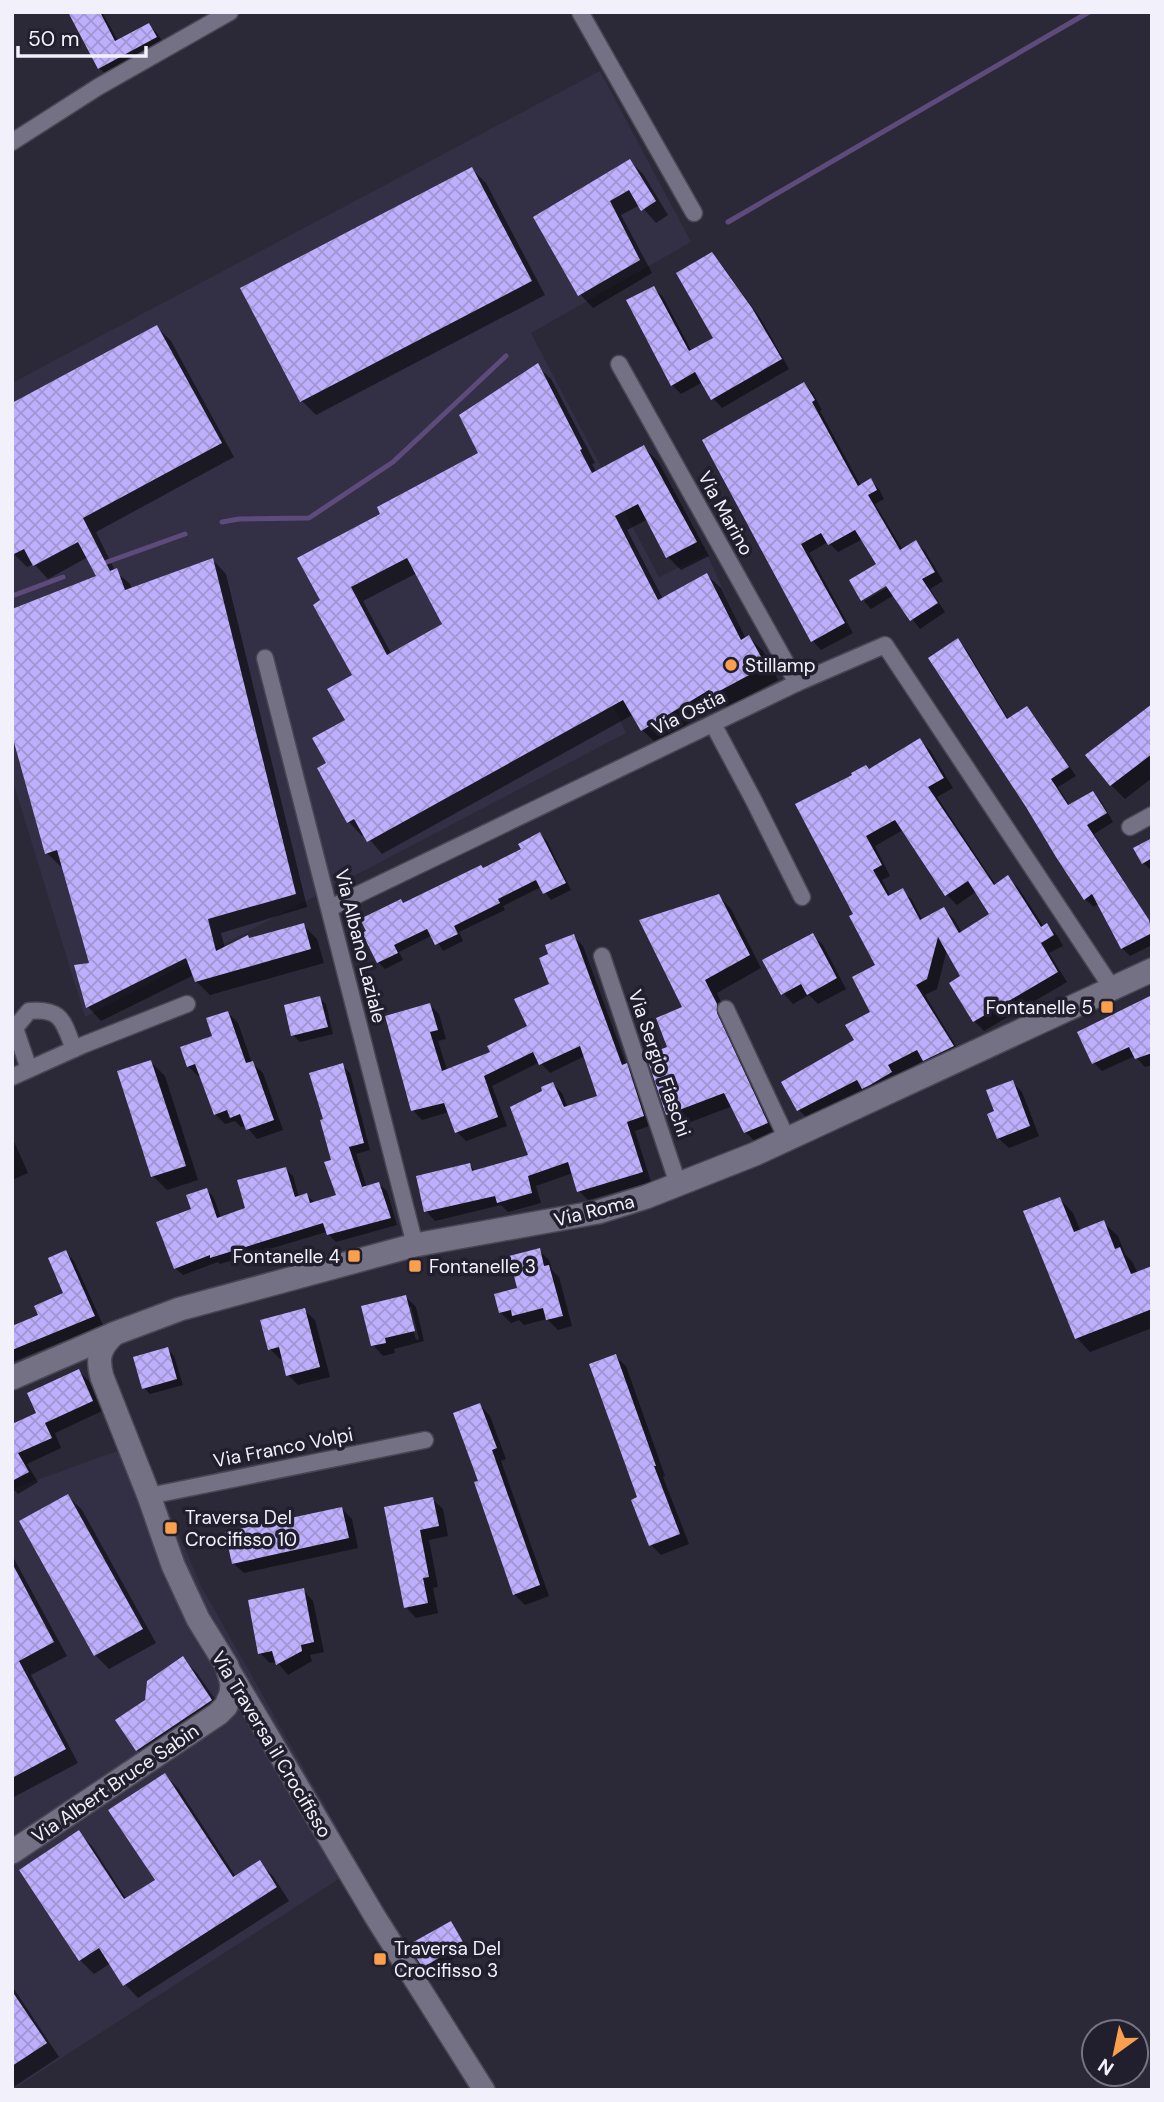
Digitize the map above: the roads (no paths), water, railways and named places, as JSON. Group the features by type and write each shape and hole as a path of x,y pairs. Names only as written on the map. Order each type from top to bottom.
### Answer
{"main road":[{"name":"Via Roma","path":"12,1378 116,1332 180,1310 415,1245 598,1212 678,1184 787,1139 1152,970"},
{"name":"Via Traversa il Crocifisso","path":"116,1332 100,1350 98,1360 102,1377 173,1565 198,1619 227,1666"},
{"path":"58,1358 78,1358 102,1377"},
{"name":"Via Albert Bruce Sabin","path":"12,1852 218,1714 226,1706 231,1694 232,1684 227,1666"}],"street":[{"path":"12,142 98,87 230,12"},
{"path":"580,12 694,213"},
{"name":"Via Marino","path":"619,364 797,683"},
{"name":"Via Ostia","path":"330,908 797,683 885,645 1112,988"},
{"name":"Via Albano Laziale","path":"265,658 415,1245"},
{"path":"713,724 802,897"},
{"path":"1130,827 1152,815"},
{"name":"Via Sergio Fiaschi","path":"602,956 678,1184"},
{"path":"12,1077 187,1004"},
{"path":"29,1069 15,1028 29,1011 46,1010 62,1019 74,1049"},
{"path":"726,1010 787,1139"},
{"name":"Via Franco Volpi","path":"149,1496 425,1440"},
{"name":"Via Traversa il Crocifisso","path":"227,1666 374,1915 484,2090"},
{"name":"Via Albert Bruce Sabin","path":"218,1714 229,1709 239,1711 250,1717 263,1730"}],"waterway":[{"path":"728,222 1089,12"},
{"path":"222,522 239,519 309,518 393,462 506,356"},
{"path":"107,562 185,534"},
{"path":"12,596 63,577"}],"place":[{"name":"Stillamp","path":"731,665"},
{"name":"Fontanelle 5","path":"1107,1007"},
{"name":"Fontanelle 4","path":"354,1256"},
{"name":"Fontanelle 3","path":"415,1266"},
{"name":"Traversa Del Crocifisso 10","path":"171,1528"},
{"name":"Traversa Del Crocifisso 3","path":"380,1959"}]}
